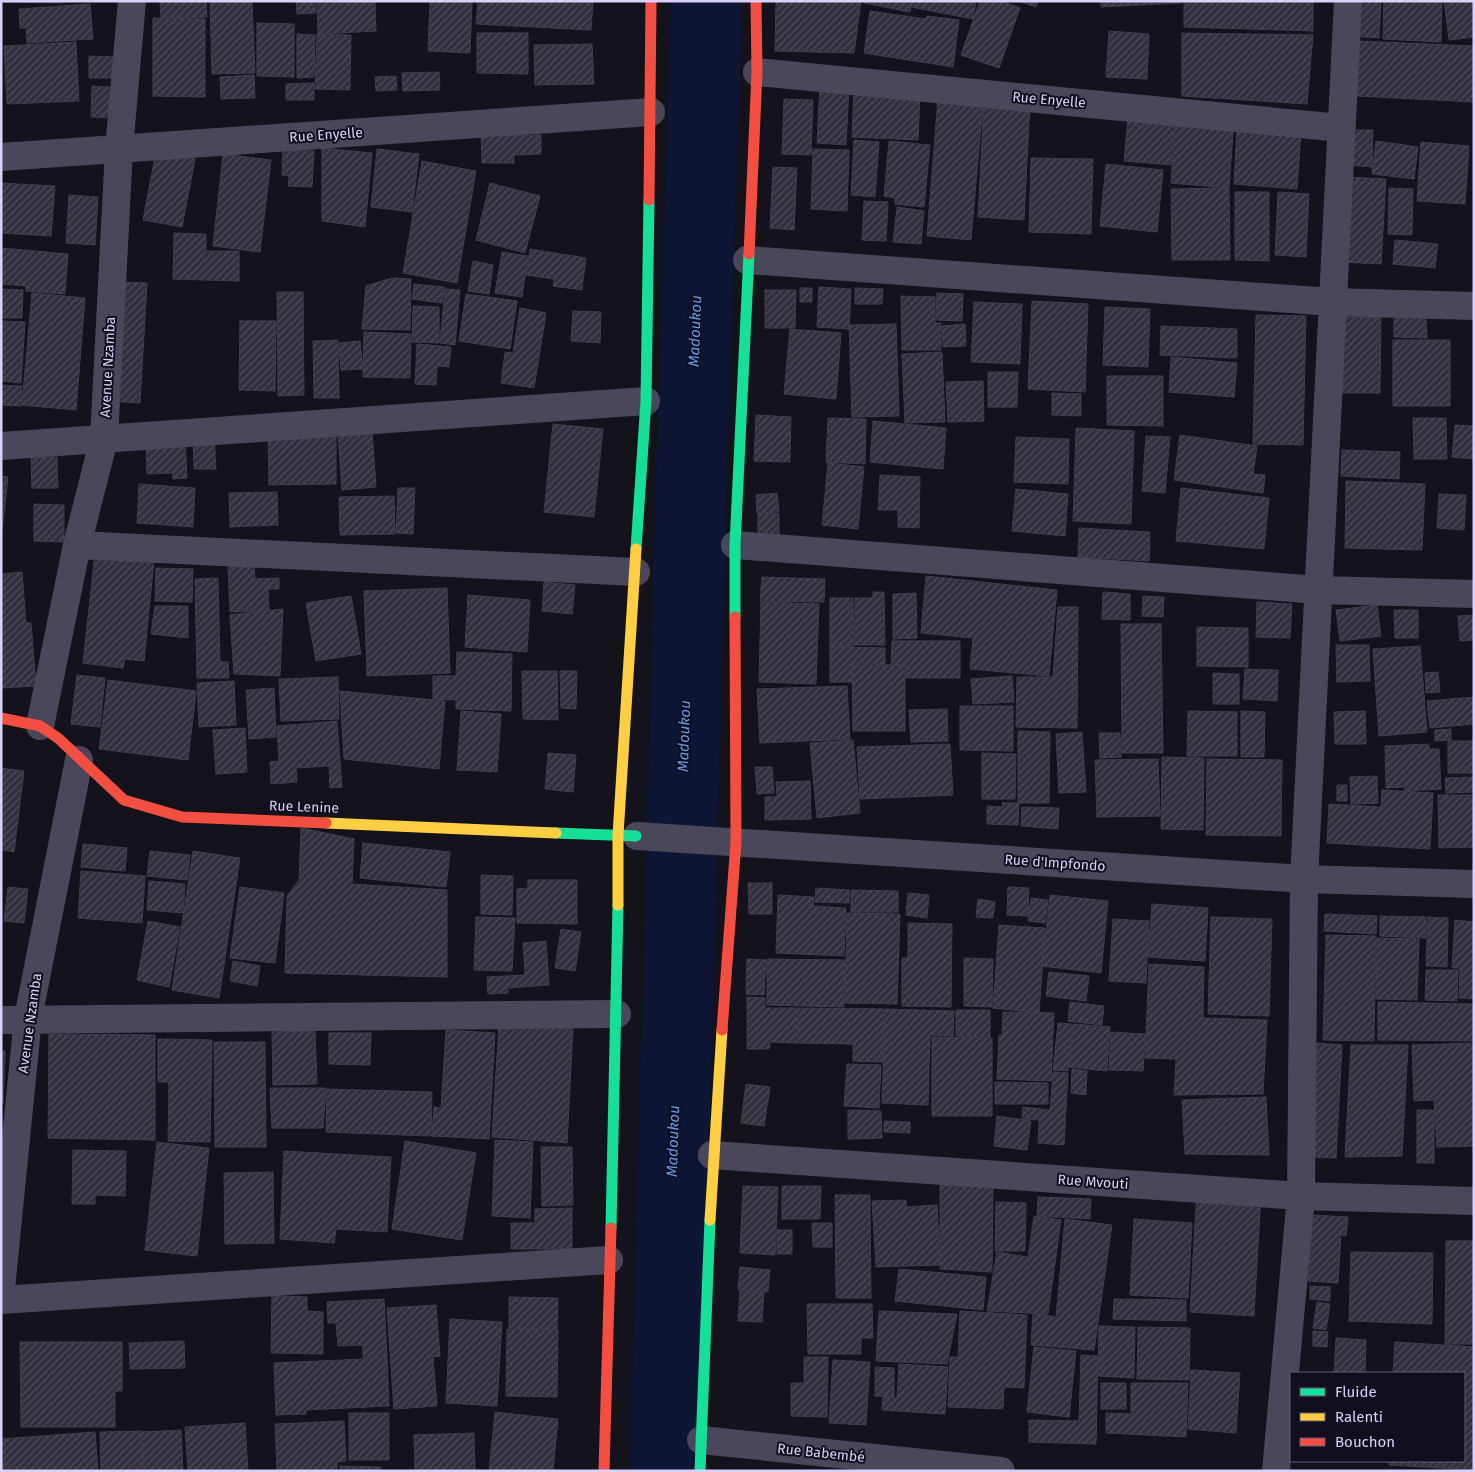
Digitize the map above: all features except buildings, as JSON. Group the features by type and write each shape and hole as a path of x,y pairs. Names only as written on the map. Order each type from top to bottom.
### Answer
{"main road":[{"path":"604,1471 617,1014 628,836 636,572 646,401 651,1"},
{"path":"700,1471 747,260 757,72 756,1"},
{"name":"Rue Lenine","path":"1,718 40,726 58,738 79,760 124,800 182,817 628,836"}],"street":[{"name":"Avenue Nzamba","path":"40,726 77,545 104,439 119,149 132,1"},
{"path":"1276,1471 1301,1196 1304,879 1348,1"},
{"name":"Rue Enyelle","path":"757,72 1341,128"},
{"name":"Rue Enyelle","path":"1,157 651,112"},
{"path":"747,260 1332,302 1474,306"},
{"path":"1,446 646,401"},
{"path":"77,545 636,572"},
{"path":"736,545 1319,590 1474,594"},
{"name":"Avenue Nzamba","path":"1,1289 28,1018 79,760"},
{"name":"Rue d'Impfondo","path":"628,836 1304,879 1474,884"},
{"path":"1,1020 28,1018 617,1014"},
{"name":"Rue Mvouti","path":"712,1155 1301,1196 1474,1201"},
{"path":"1,1300 609,1260"},
{"name":"Rue Babembé","path":"700,1440 1001,1471"}],"waterway":[{"name":"Madoukou","path":"665,1471 695,353 707,1"}],"traffic: fast":[{"path":"636,549 646,401 649,200"},
{"path":"735,617 735,545 749,254"},
{"path":"556,833 636,836"},
{"path":"611,1228 618,905"},
{"path":"700,1471 710,1220"}],"traffic: slow":[{"path":"618,905 618,835 636,549"},
{"path":"326,823 556,833"},
{"path":"710,1220 722,1030"}],"traffic: jam":[{"path":"649,200 651,1"},
{"path":"749,254 757,72 756,1"},
{"path":"722,1030 736,842 735,617"},
{"path":"1,718 40,726 58,738 124,800 182,817 326,823"},
{"path":"604,1471 611,1228"}]}
